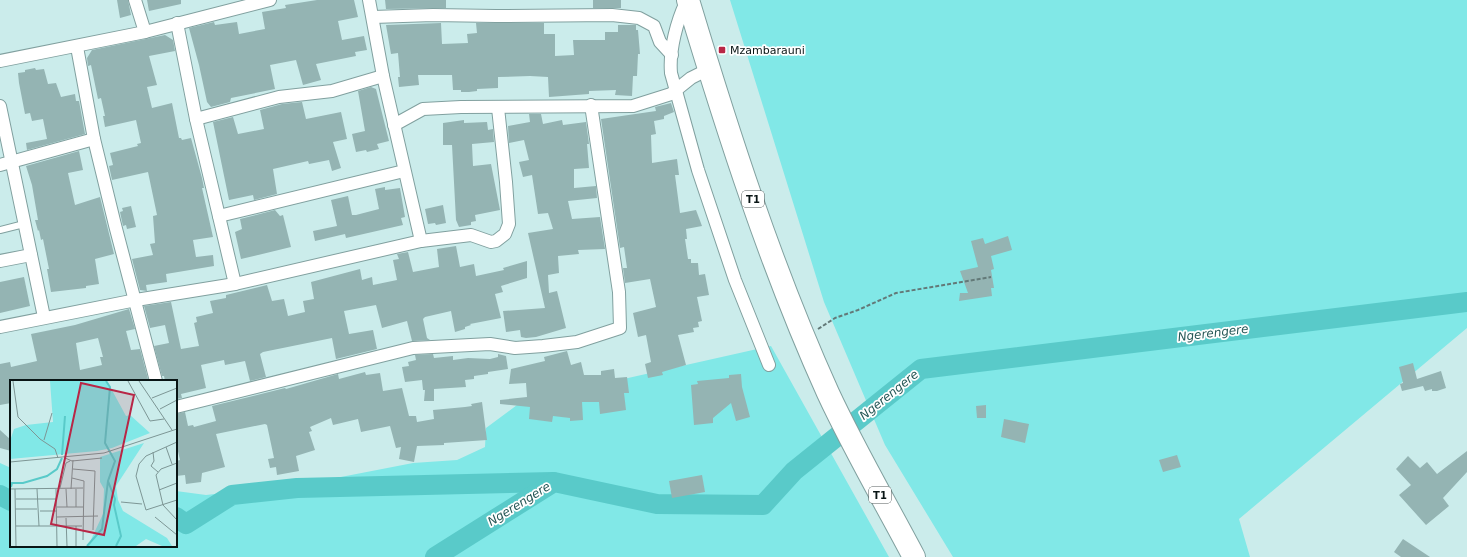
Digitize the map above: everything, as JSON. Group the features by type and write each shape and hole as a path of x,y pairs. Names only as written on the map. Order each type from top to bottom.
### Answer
{"highway":[{"name":"T1","path":"688,0 709,69 757,212 805,337 847,432 914,557"}],"street":[{"path":"136,0 145,32"},
{"path":"369,0 383,76 421,241"},
{"path":"688,0 677,22 671,73 695,160 735,280 768,365"},
{"path":"0,61 77,47 145,32 263,1"},
{"path":"373,17 433,15 612,15 639,18 654,26 660,42 672,55"},
{"path":"178,23 196,119 235,284"},
{"path":"77,47 94,139 114,225 136,300 156,380"},
{"path":"394,125 423,109 461,106 498,108 633,106 661,99 671,94 691,78 709,69"},
{"path":"196,119 279,97 332,91 383,76"},
{"path":"0,106 6,163 24,224 44,317"},
{"path":"177,407 413,348 490,344 515,348 543,346 577,342 620,328 619,292 591,106"},
{"path":"0,327 44,317 136,300 235,284 421,241 471,235 491,242 500,239 505,234 509,224 509,209 498,108"},
{"path":"6,163 94,139"},
{"path":"219,216 404,171"},
{"path":"0,261 31,255"}],"lane":[{"path":"0,230 24,224"}],"path":[{"path":"805,337 835,318 858,310 896,293 991,277"}],"shaded area":[{"path":"730,0 1467,0 1467,328 1239,519 1250,557 953,557 885,445 824,302"},
{"path":"771,346 889,557 0,557 0,463 10,468 10,547 177,547 177,491 206,495 310,483 413,463 457,460 485,447 486,428 521,402"}],"building":[{"path":"117,0 128,0 131,15 120,18"},
{"path":"147,0 181,0 181,4 149,11"},
{"path":"317,0 354,0 358,17 338,21 342,40 364,36 367,50 355,52 356,56 316,64 321,80 303,85 296,60 270,65 275,89 231,98 230,102 211,107 207,102 189,28 214,22 215,25 237,22 239,34 265,29 262,12 286,8 285,5"},
{"path":"385,0 446,0 446,8 386,9"},
{"path":"593,0 621,0 621,8 593,8"},
{"path":"441,23 442,44 468,43 467,34 477,33 476,23 544,23 544,34 555,34 555,56 574,55 573,40 605,40 605,32 618,32 618,25 636,25 636,30 638,30 640,54 638,54 637,76 633,76 632,96 615,95 616,90 589,91 589,94 549,97 548,77 530,76 498,77 498,88 477,89 477,91 469,92 453,90 452,75 418,75 419,85 399,87 398,77 400,77 398,53 391,54 386,25"},
{"path":"165,35 173,40 175,51 149,56 157,85 147,87 152,108 172,103 179,138 182,140 191,138 202,178 204,188 202,188 213,237 193,240 196,257 213,255 214,266 166,274 167,282 146,285 147,291 140,290 132,259 153,255 150,244 155,243 153,216 157,215 148,172 112,180 109,166 113,165 110,153 138,146 137,144 141,143 136,120 105,127 103,116 105,116 101,98 98,99 91,65 88,66 87,58 92,50"},
{"path":"35,68 36,70 44,69 48,84 56,83 61,97 75,94 76,101 79,101 85,134 27,150 26,143 47,139 43,119 32,121 30,113 25,114 19,83 18,73"},
{"path":"371,87 376,89 389,141 377,144 379,149 367,152 366,150 356,152 352,134 365,131 358,91"},
{"path":"302,102 306,119 341,112 347,139 333,142 341,168 332,171 329,160 309,164 308,161 273,169 277,194 254,200 253,195 229,200 213,122 233,117 238,134 264,129 260,110 282,104"},
{"path":"671,103 674,112 664,116 664,119 654,121 656,134 651,135 652,163 677,159 679,175 675,175 680,213 696,210 702,226 686,229 687,239 685,239 688,259 691,259 691,263 698,263 699,275 705,274 709,295 697,297 702,321 698,322 699,327 693,328 694,332 678,335 686,365 662,372 663,375 648,378 645,364 651,362 646,335 638,337 633,313 656,307 650,279 625,283 623,268 627,268 624,247 620,248 601,119 656,111 655,107"},
{"path":"529,114 541,114 543,124 562,120 563,125 586,122 589,144 587,144 589,168 574,169 574,188 596,186 597,198 568,201 572,219 600,217 605,249 578,250 579,254 558,256 559,273 548,275 549,293 557,291 566,328 536,337 526,338 521,337 520,330 506,332 503,311 545,308 528,233 553,229 548,213 538,214 532,175 523,177 519,162 529,160 524,140 509,143 508,126 530,122"},
{"path":"464,120 464,123 487,122 488,130 493,129 494,142 472,144 473,166 491,164 500,210 475,215 476,221 471,222 471,225 459,227 456,220 452,145 443,145 443,123"},
{"path":"79,151 83,170 68,173 75,205 100,197 114,254 95,259 99,284 86,286 86,288 51,292 47,269 49,269 43,239 41,240 35,220 38,220 32,185 26,166"},
{"path":"385,187 385,190 400,188 405,217 401,218 403,225 346,238 345,234 315,241 313,231 337,226 331,200 348,196 352,215 356,215 379,209 375,189"},
{"path":"443,205 446,223 436,225 435,223 428,224 425,209"},
{"path":"131,206 136,227 127,229 126,225 123,226 120,212 123,211 122,208"},
{"path":"275,210 280,216 283,215 291,247 241,259 235,232 242,229 240,219"},
{"path":"1008,236 1012,250 991,256 994,269 991,270 994,288 991,288 992,296 959,301 960,293 968,293 960,271 978,267 971,241 983,238 985,244"},
{"path":"456,246 460,267 474,264 476,276 504,270 503,268 527,261 527,278 501,286 503,292 495,294 501,318 470,324 471,325 465,327 465,329 455,332 451,311 425,317 423,319 427,338 430,340 412,341 407,321 382,328 376,305 344,311 349,334 373,330 377,349 336,359 332,338 263,352 260,354 266,377 250,381 245,361 225,365 224,360 201,365 206,388 181,394 182,398 177,399 177,380 165,380 164,376 162,376 154,346 169,343 165,325 150,328 144,306 171,302 181,349 199,346 194,323 197,322 196,317 213,313 210,301 226,298 226,295 267,285 272,301 284,299 288,316 305,312 303,301 314,299 311,282 360,269 362,280 372,277 373,285 397,280 393,260 399,259 397,254 408,252 413,272 439,267 437,249"},
{"path":"24,277 30,306 0,313 0,282"},
{"path":"129,309 135,329 126,331 131,350 140,349 148,379 10,380 10,403 0,405 0,364 10,362 11,367 37,361 31,334 75,325","holes":["98,338 103,357 100,357 102,365 80,370 76,343"]},
{"path":"567,351 571,365 581,362 584,375 601,375 601,371 614,369 615,378 627,377 629,393 624,393 626,410 600,414 599,402 582,402 583,420 570,421 570,418 553,416 552,422 529,419 530,407 500,404 500,400 527,397 526,383 509,384 511,369 545,361 544,357"},
{"path":"433,354 434,358 453,356 453,360 468,358 490,359 498,357 498,354 506,356 508,369 474,376 474,379 465,380 466,387 434,389 434,401 424,401 425,390 423,390 422,380 405,382 402,367 409,366 408,362 416,360 415,355"},
{"path":"1413,363 1417,379 1441,371 1446,388 1437,391 1432,391 1432,389 1425,391 1423,386 1402,391 1400,384 1403,383 1399,367"},
{"path":"365,372 366,375 380,373 383,391 402,388 409,416 416,416 417,422 434,419 433,410 472,406 471,404 482,402 487,440 444,443 444,445 417,446 414,462 399,459 401,447 396,448 390,426 361,432 358,419 333,425 331,418 310,427 312,431 309,432 315,450 296,456 299,471 277,475 276,467 270,468 268,459 274,458 267,425 265,424 216,434 225,467 202,473 201,482 186,484 185,475 177,476 177,461 180,460 177,447 177,414 185,412 188,426 193,425 194,427 216,421 212,406 286,389 338,374 339,379"},
{"path":"741,374 742,387 750,417 736,421 731,403 713,418 713,423 694,425 691,385 698,384 697,381 729,378 729,375"},
{"path":"986,405 986,418 977,418 976,406"},
{"path":"1004,419 1029,424 1025,443 1001,437"},
{"path":"0,430 10,439 10,451 0,448"},
{"path":"1467,451 1467,472 1443,498 1449,506 1426,525 1399,495 1411,485 1396,469 1408,456 1420,468 1427,462 1437,474"},
{"path":"1177,455 1181,467 1163,472 1159,460"},
{"path":"702,475 705,492 672,498 669,481"},
{"path":"1403,539 1430,557 1401,557 1394,552"}],"waterway":[{"name":"Ngerengere","path":"435,557 554,482 657,504 763,505 794,471 921,369 1467,302"},
{"path":"177,518 186,524 232,495 297,488 553,482"},
{"path":"0,495 10,500"}],"place":[{"name":"Mzambarauni","path":"722,50"}]}
